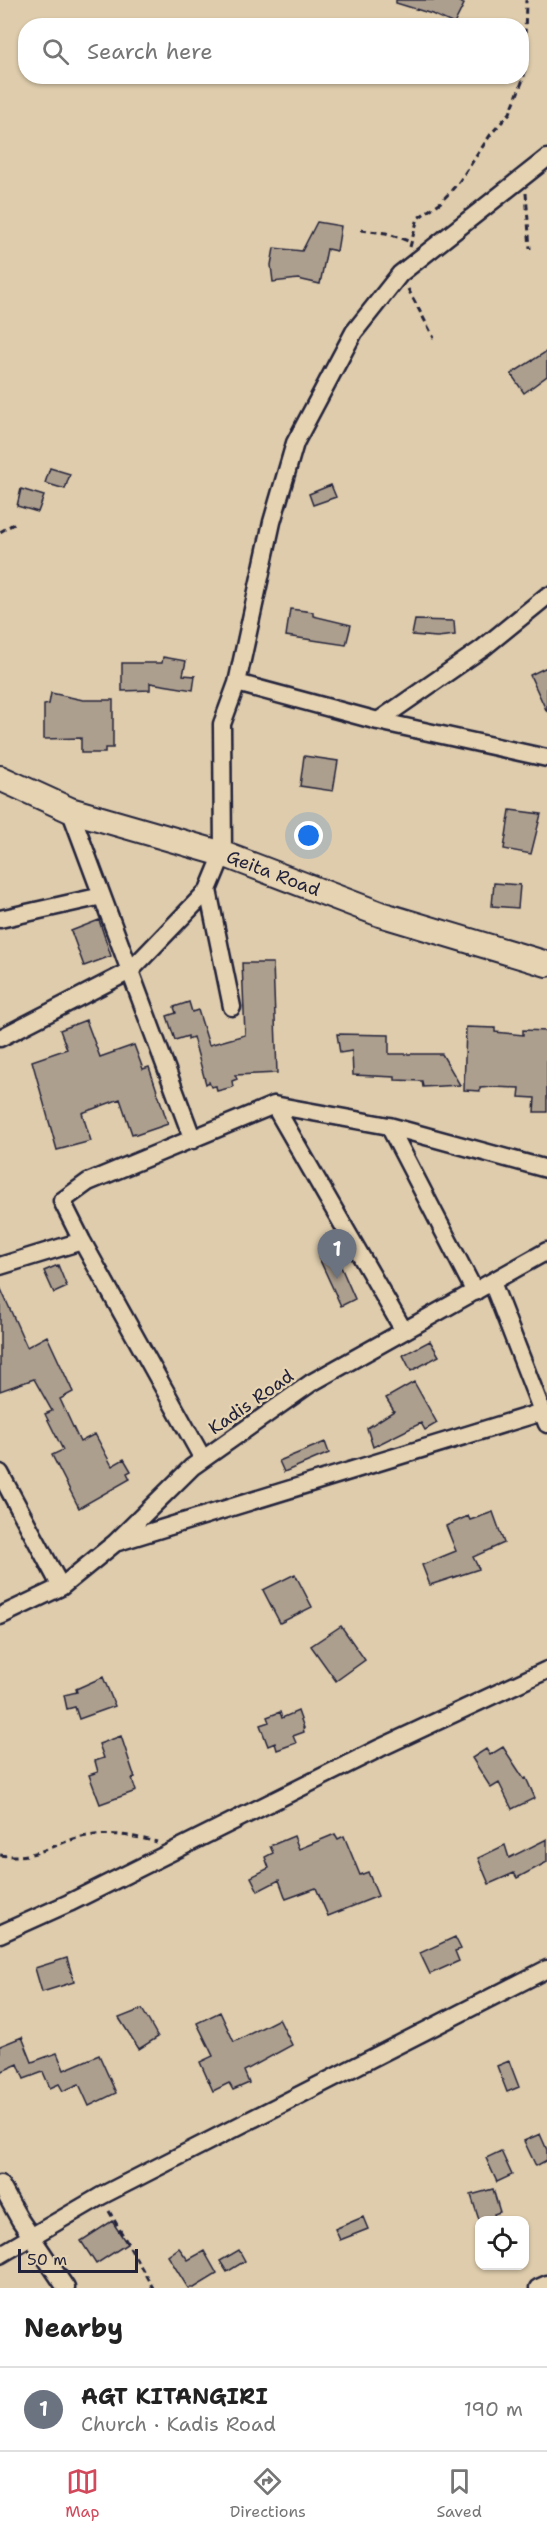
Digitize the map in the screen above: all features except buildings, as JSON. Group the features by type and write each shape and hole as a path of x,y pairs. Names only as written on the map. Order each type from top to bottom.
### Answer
{"main road":[{"name":"Geita Road","path":"0,778 70,810 223,854 380,914 547,964"}],"street":[{"path":"0,1038 130,971 208,890 223,854 222,724 237,682 272,522 295,443 354,332 403,271 547,158"},
{"path":"378,721 483,648 547,596"},
{"path":"237,682 378,721 547,758"},
{"path":"70,810 194,1140"},
{"path":"208,890 232,1007"},
{"path":"0,919 102,896"},
{"path":"274,1105 404,1331"},
{"path":"203,1459 62,1201 88,1182 274,1105 389,1126 547,1169"},
{"path":"389,1126 475,1292"},
{"path":"0,1266 82,1241"},
{"name":"Kadis Road","path":"0,1616 61,1587 115,1543 192,1467 310,1383 547,1251"},
{"path":"115,1543 545,1418 492,1282"},
{"path":"0,1473 61,1587"},
{"path":"0,1934 380,1748 547,1670"},
{"path":"0,2255 100,2196 547,1969"},
{"path":"0,2184 66,2288"},
{"path":"538,2288 547,2284"}],"path":[{"path":"526,0 526,18"},
{"path":"434,338 403,271 418,218 441,202 453,189 491,134 510,114 521,84"},
{"path":"525,175 530,249"},
{"path":"361,230 386,233 411,242"},
{"path":"0,532 15,522"},
{"path":"0,1854 40,1853 86,1836 125,1834 179,1848"},
{"path":"100,2196 153,2288"}],"place":[{"name":"AGT KITANGIRI","path":"337,1279"}]}
